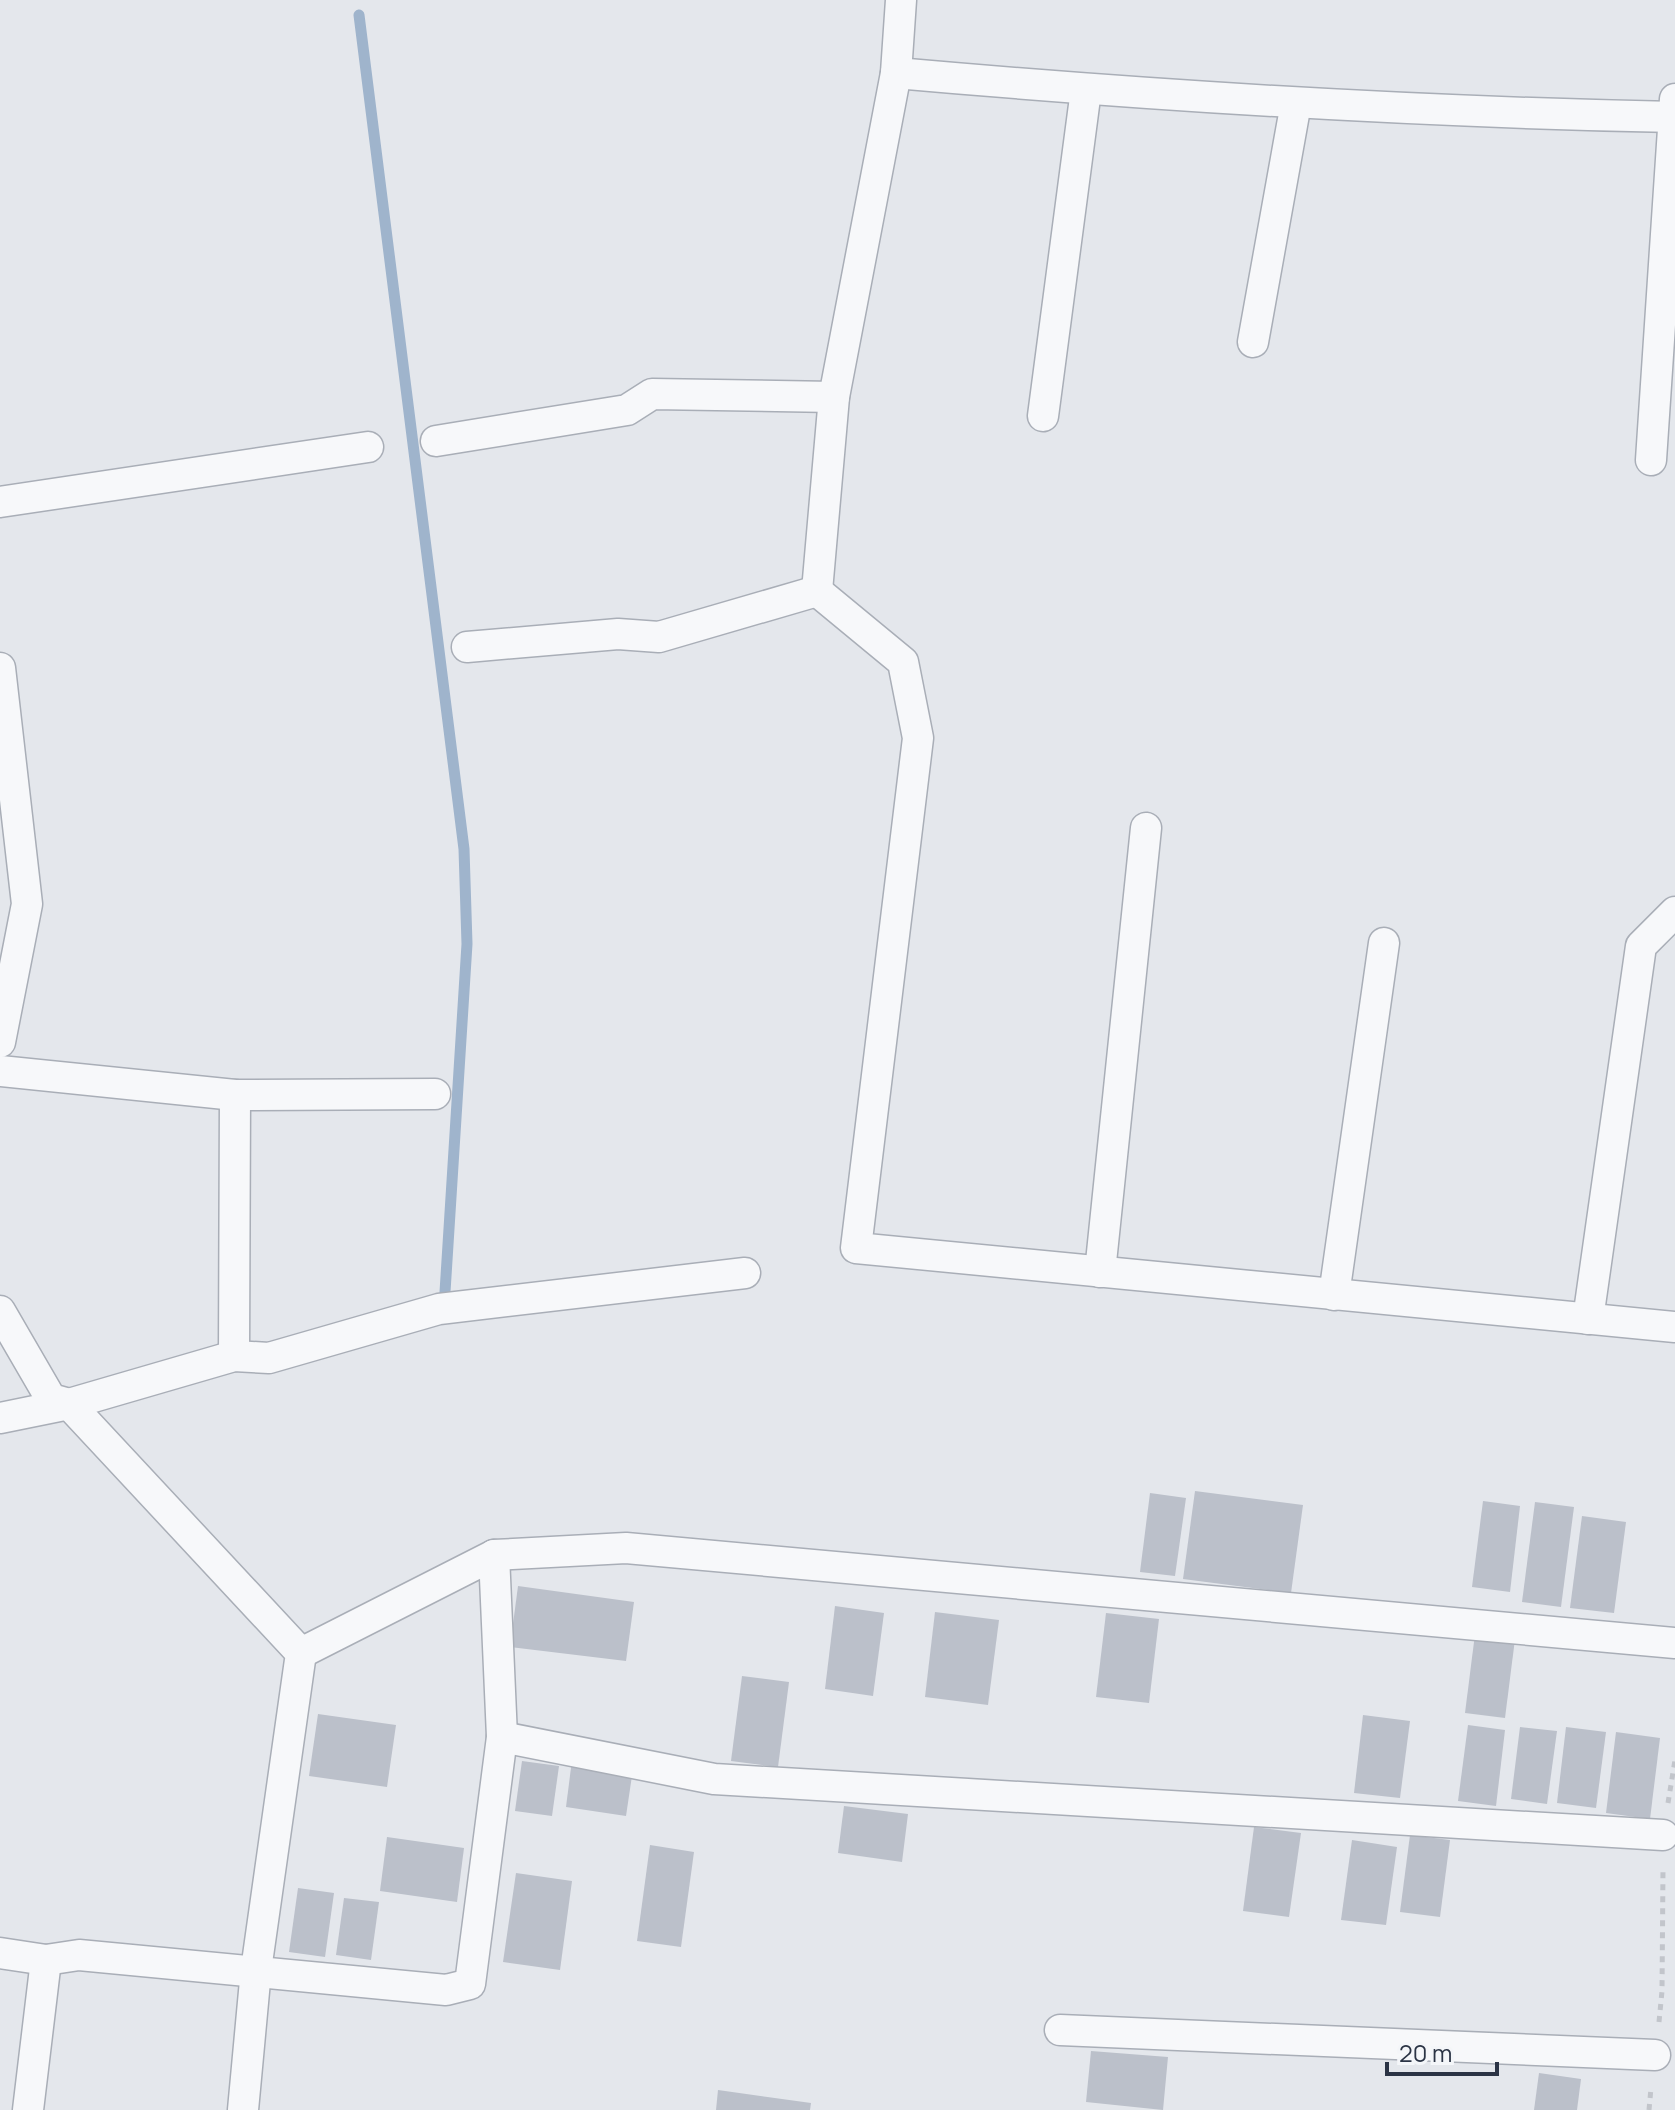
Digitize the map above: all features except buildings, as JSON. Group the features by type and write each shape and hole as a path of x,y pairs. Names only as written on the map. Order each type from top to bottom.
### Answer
{"street":[{"path":"817,591 834,397 896,73 901,0"},
{"path":"896,73 1086,90 1296,103 1674,111 1651,460"},
{"path":"1043,416 1086,90"},
{"path":"1253,342 1296,103"},
{"path":"436,441 627,410 652,394 834,397"},
{"path":"0,502 368,447"},
{"path":"467,647 618,634 659,637 817,591"},
{"path":"817,591 903,662 918,738 856,1248 1675,1327"},
{"path":"0,1042 27,904 9,828 1,681"},
{"path":"1100,1272 1146,828"},
{"path":"1588,1319 1641,946 1675,912"},
{"path":"1334,1295 1384,943"},
{"path":"0,1071 235,1095 435,1094"},
{"path":"234,1356 235,1095"},
{"path":"0,1418 69,1404 234,1356 269,1358 439,1309 745,1273"},
{"path":"0,1311 51,1399 69,1404 301,1653"},
{"path":"301,1653 494,1555 626,1548 1675,1643"},
{"path":"0,1953 46,1960 79,1955 446,1990 470,1984 502,1737 494,1555"},
{"path":"243,2110 256,1970 301,1653"},
{"path":"502,1737 714,1779 1663,1835"},
{"path":"28,2110 46,1960"},
{"path":"1060,2030 1655,2055"}],"path":[{"path":"1649,2110 1662,1991 1663,1835 1675,1760"}],"waterway":[{"path":"359,15 464,849 467,944 445,1292"}]}
